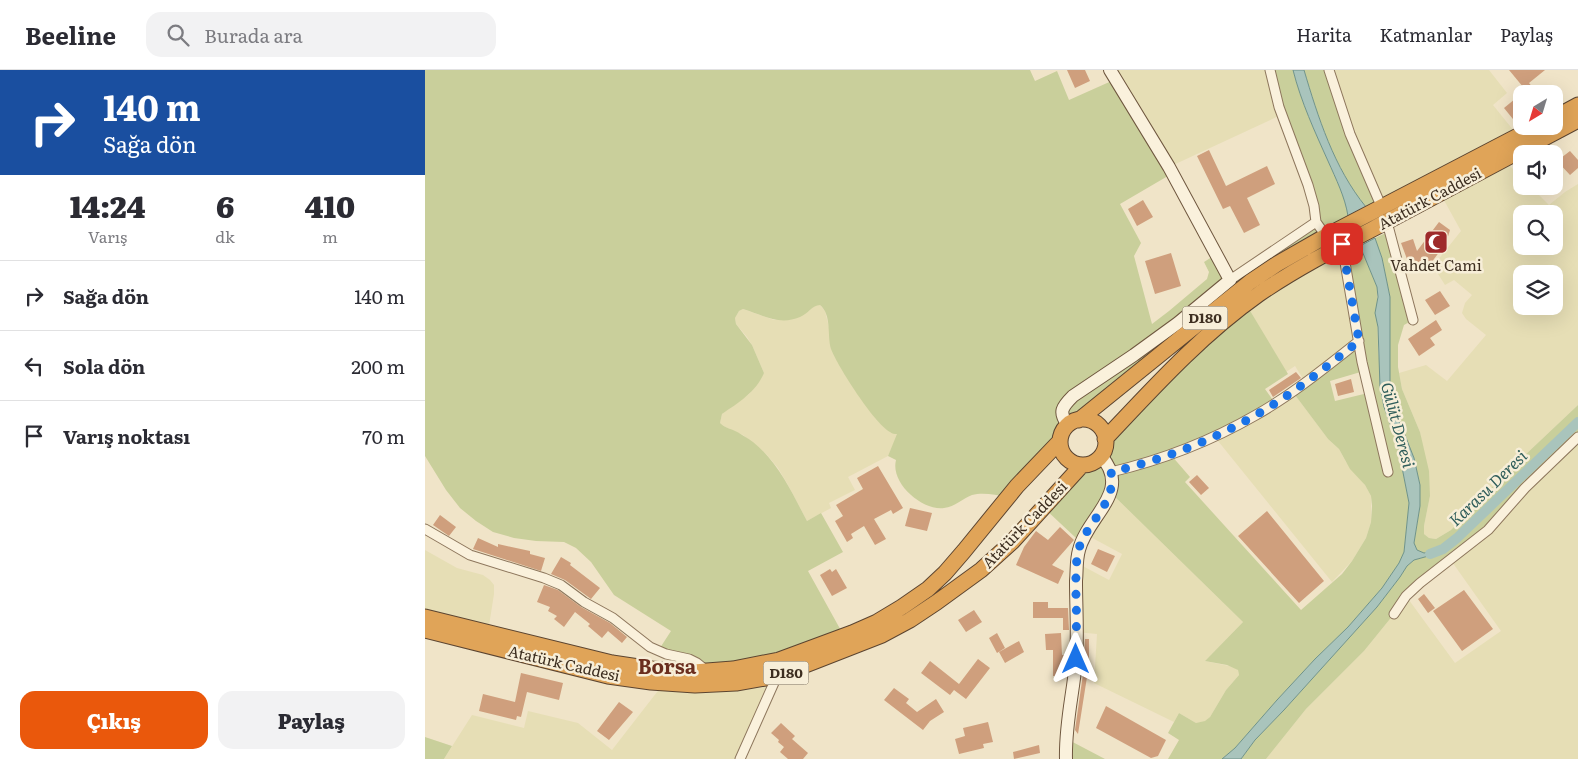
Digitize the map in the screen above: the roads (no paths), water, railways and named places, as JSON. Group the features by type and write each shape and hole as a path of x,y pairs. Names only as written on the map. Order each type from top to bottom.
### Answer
{"highway":[{"path":"1563,113 1578,105"},
{"name":"Atatürk Caddesi","path":"1379,218 1578,120"},
{"name":"Atatürk Caddesi","path":"1060,441 1066,458 1073,463 1082,465 1095,462 1105,448 1105,439 1171,368 1229,317 1343,238 1522,135"},
{"name":"Atatürk Caddesi","path":"425,617 613,663 652,669 694,672 733,669 779,660 852,634 903,607 928,589 945,573 1007,497 1060,441 1063,431 1250,282 1326,236 1343,238"},
{"path":"1074,423 1091,421 1102,430 1105,439"},
{"name":"Atatürk Caddesi","path":"425,630 608,676 651,682 695,685 736,683 777,676 882,635 910,620 937,602 981,570 1012,542 1082,465"}],"street":[{"path":"1110,70 1169,167 1230,280"},
{"path":"1270,70 1279,107 1308,185 1316,222 1326,236"},
{"path":"1329,70 1413,320"},
{"path":"1074,423 1063,418 1062,410 1073,396 1178,323 1230,280 1316,222"},
{"path":"1343,238 1359,341 1388,472"},
{"path":"1111,472 1144,464 1190,448 1256,415 1359,341"},
{"path":"1394,614 1406,596 1488,530 1525,488 1578,437"},
{"path":"1066,759 1065,738 1076,659 1076,586 1079,550 1088,529 1111,493 1113,482 1110,468 1101,456"},
{"path":"425,529 470,555 561,585 584,602 613,618 650,647 667,654 689,659 707,671"},
{"path":"740,759 777,676"}],"water":[{"path":"1293,70 1304,70 1328,142 1345,176 1366,207 1348,216 1337,181 1309,117"},
{"name":"Gülüt Deresi","path":"1375,238 1382,258 1390,297 1390,383 1397,415 1414,458 1420,485 1420,506 1414,543 1417,550 1424,553 1443,549 1432,555 1414,560 1407,566 1377,607 1255,740 1241,759 1222,759 1235,748 1315,659 1348,627 1382,588 1404,552 1409,503 1397,442 1384,407 1380,387 1378,327 1375,313 1378,297 1377,287 1360,246"}],"waterway":[{"name":"Karasu Deresi","path":"1430,554 1443,549 1457,538 1578,422"}],"place":[{"name":"Vahdet Cami","path":"1436,242"}],"district":[{"name":"Borsa","path":"667,667"}]}
